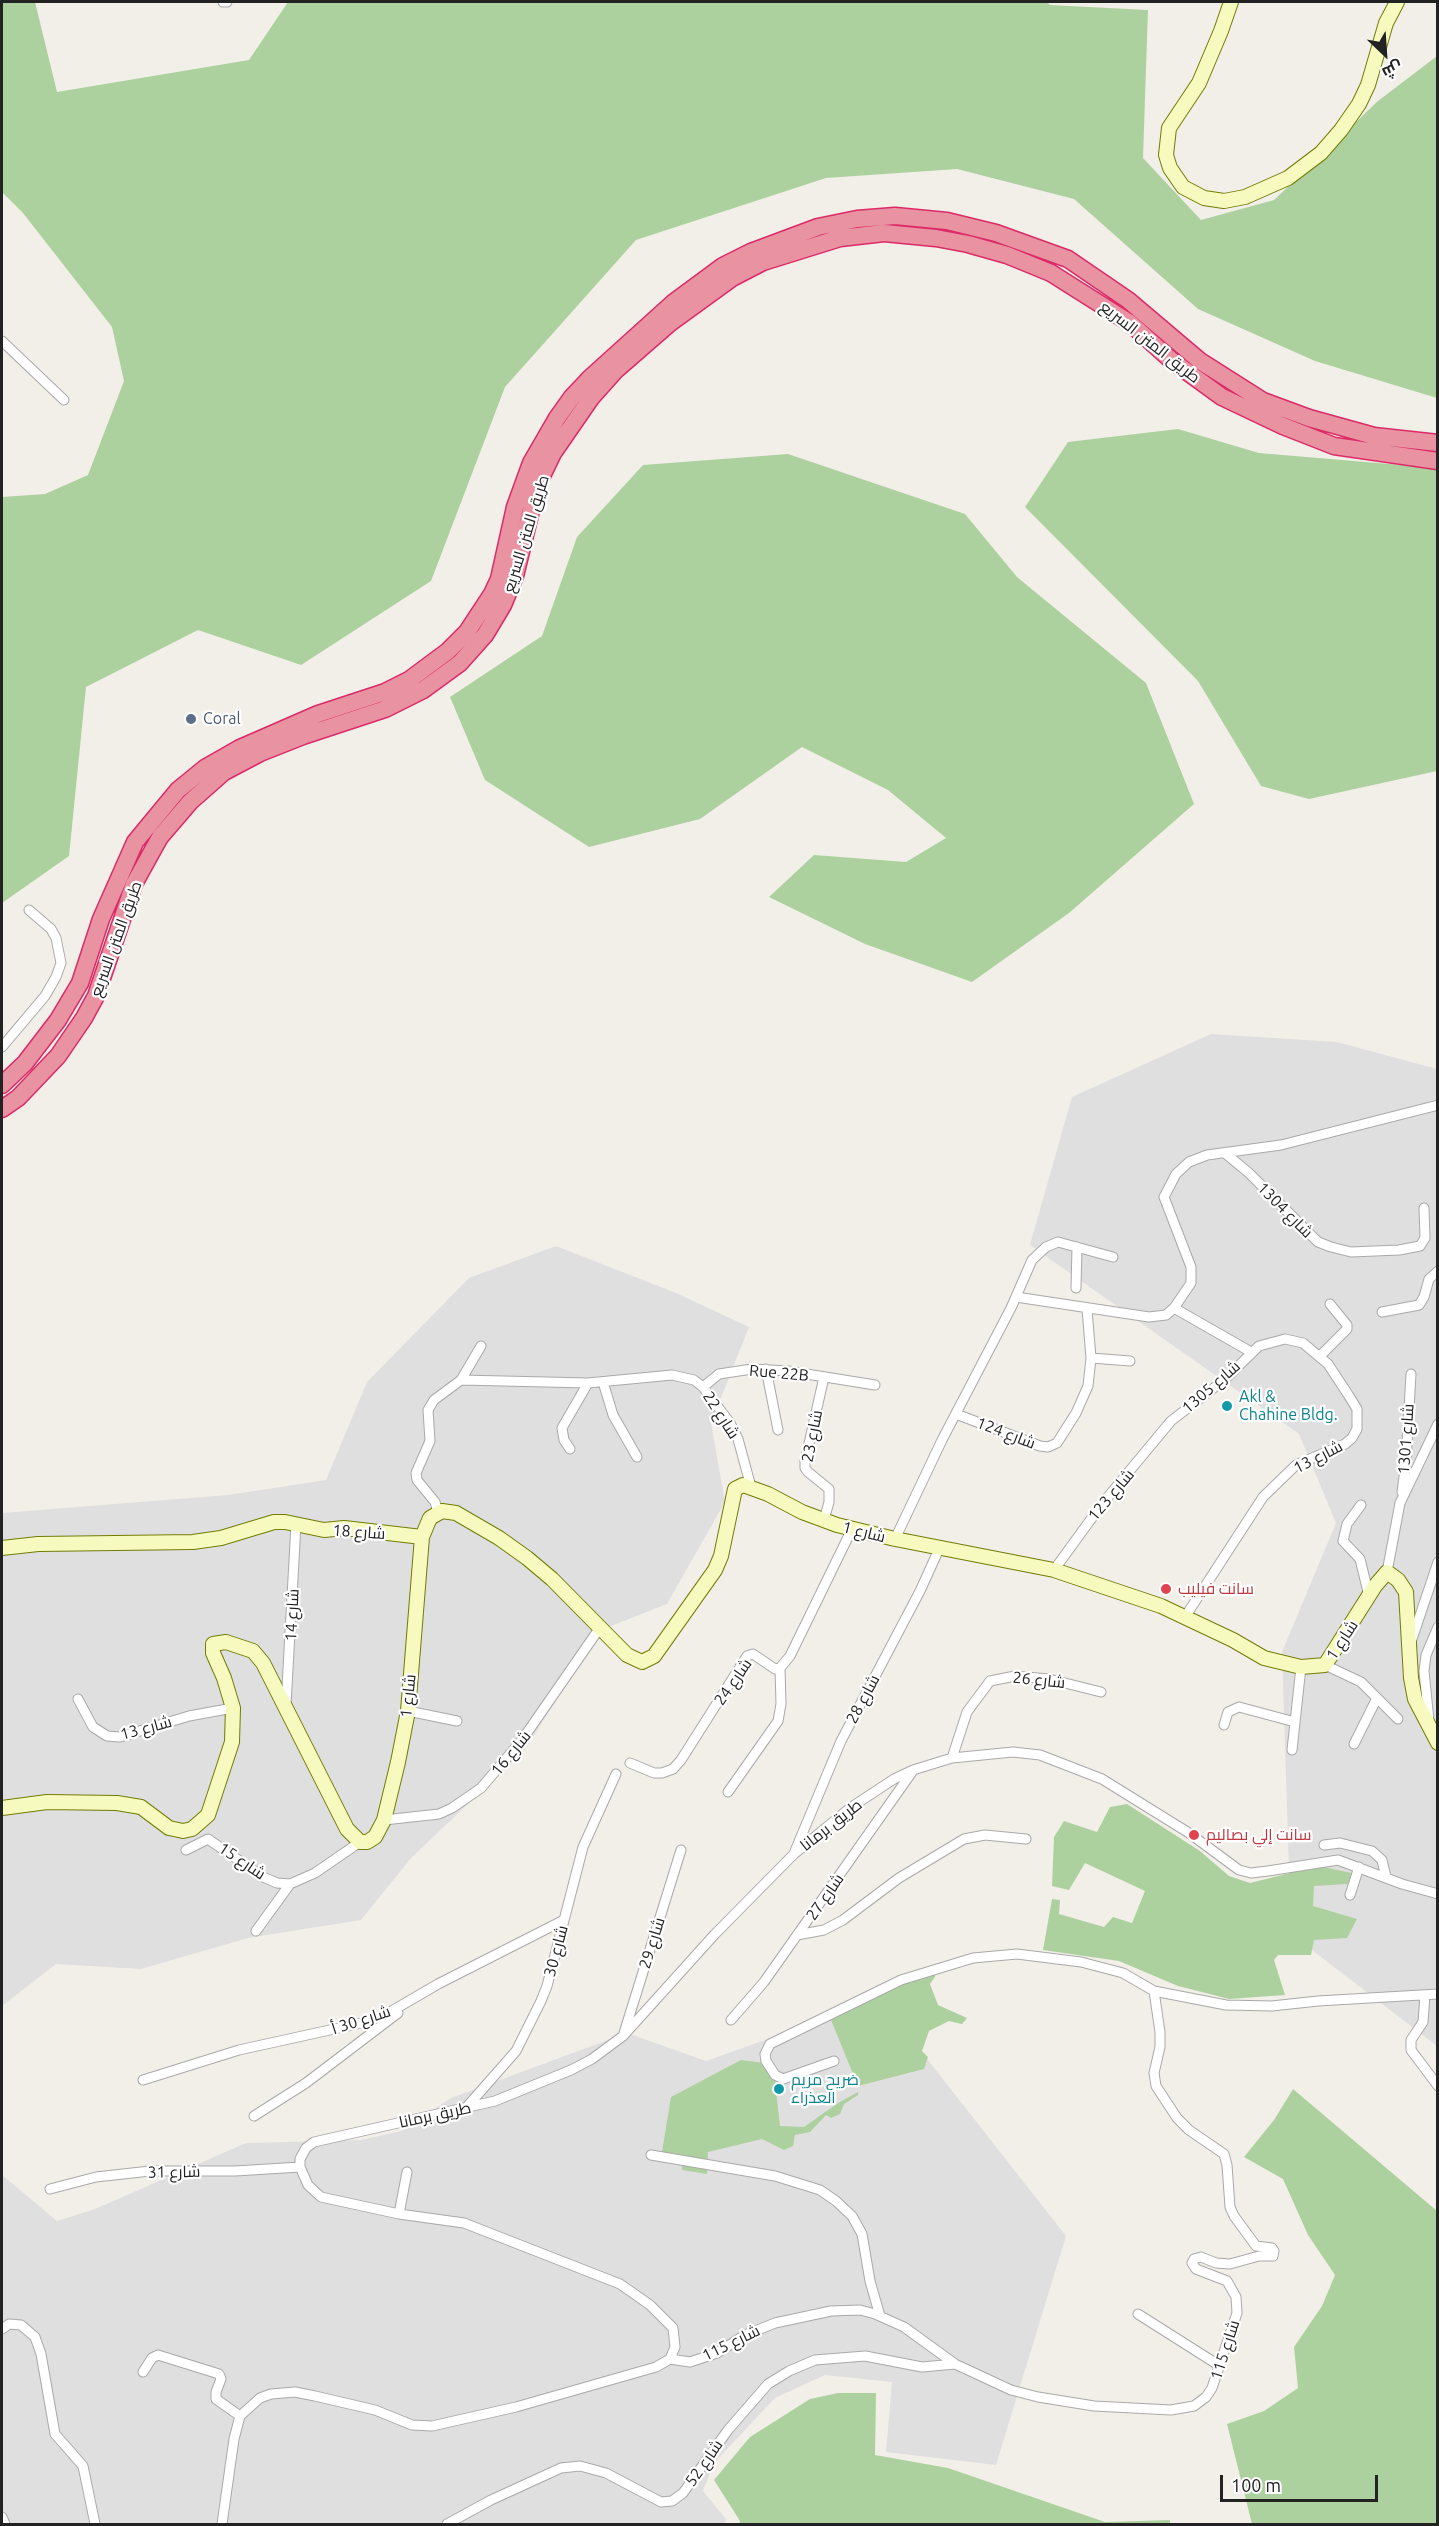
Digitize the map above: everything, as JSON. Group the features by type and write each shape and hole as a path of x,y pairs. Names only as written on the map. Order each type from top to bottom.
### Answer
{"highway":[{"name":"طريق المتن السريع","path":"2,1085 25,1063 58,1020 80,983 108,900 135,842 178,790 206,768 240,748 318,714 385,692 409,680 448,651 466,632 492,594 499,579 515,507 531,463 547,433 572,397 673,303 723,266 751,252 818,226 867,218 895,216 947,221 996,233 1068,259 1128,300 1200,361 1263,401 1309,418 1374,436 1437,443"},
{"name":"طريق المتن السريع","path":"2,1109 18,1098 58,1056 84,1018 96,996 134,884 160,837 190,802 224,772 260,753 385,709 423,690 460,663 484,635 503,605 515,576 537,486 553,453 578,415 616,370 670,323 732,278 763,262 840,238 884,233 936,238 969,244 1007,255 1051,273 1130,323 1171,360 1222,397 1283,426 1334,446 1437,461"}],"street":[{"path":"1231,2 1199,83 1169,128 1166,155 1170,168 1183,187 1204,198 1224,201 1264,190 1296,173 1320,153 1341,130 1359,104 1368,85 1386,23 1397,2"},
{"path":"2,341 64,400"},
{"path":"2,1047 45,996 61,963 56,938 51,929 29,910"},
{"path":"1016,1297 1087,1309 1156,1317 1166,1315 1174,1308 1191,1282 1192,1275 1164,1197 1176,1174 1189,1162 1207,1155 1281,1145 1437,1105"},
{"name":"شارع 1304","path":"1226,1154 1249,1173 1318,1242 1331,1247 1351,1252 1399,1250 1420,1246 1425,1238 1424,1208"},
{"name":"شارع 1","path":"895,1539 1016,1297 1032,1260 1038,1252 1058,1242 1113,1257"},
{"path":"1076,1288 1077,1247"},
{"path":"1382,1312 1419,1305 1429,1279 1437,1271"},
{"path":"1320,1356 1347,1329 1347,1325 1330,1304"},
{"path":"1174,1308 1251,1352"},
{"name":"شارع 124","path":"956,1414 1040,1446 1048,1447 1057,1443 1076,1413 1088,1386 1091,1358 1087,1309"},
{"name":"شارع 13","path":"1185,1617 1263,1497 1296,1465 1345,1444 1357,1429 1357,1409 1340,1381 1320,1356 1303,1343 1285,1339 1259,1346 1251,1352"},
{"path":"481,1346 461,1380 434,1400 428,1410 430,1441 416,1473 417,1480 435,1502 438,1512 447,1510 456,1513 528,1558 627,1655 642,1662 654,1656 715,1570 721,1556 735,1489 743,1485 751,1487"},
{"name":"شارع 1305","path":"1171,1421 1224,1380 1251,1352"},
{"path":"1091,1358 1130,1361"},
{"path":"766,1369 778,1430"},
{"name":"Rue 22B","path":"703,1387 719,1374 729,1371 766,1369 874,1385"},
{"name":"شارع 1301","path":"1400,1503 1406,1461 1411,1374"},
{"name":"شارع 22","path":"461,1380 588,1383 672,1375 693,1380 703,1387 730,1423 738,1439 751,1487"},
{"name":"شارع 23","path":"824,1520 829,1502 829,1489 808,1472 805,1468 805,1461 825,1377"},
{"path":"603,1382 613,1415 638,1458"},
{"path":"570,1449 564,1440 562,1428 588,1383"},
{"name":"شارع 123","path":"1053,1570 1102,1504 1171,1421"},
{"path":"1437,1424 1400,1503 1387,1572 1398,1580 1406,1592 1411,1678 1415,1699 1437,1743"},
{"name":"شارع 1","path":"751,1487 824,1520 852,1529 1053,1570 1161,1606 1264,1658 1301,1667 1325,1665 1387,1572"},
{"path":"1361,1505 1347,1524 1343,1540 1360,1559 1369,1596"},
{"name":"شارع 1","path":"360,1842 367,1842 375,1837 384,1820 408,1711 422,1537 430,1518 438,1512"},
{"name":"شارع 18","path":"2,1548 38,1544 193,1542 221,1538 274,1522 324,1530 344,1528 422,1537"},
{"name":"شارع 14","path":"286,1705 296,1524"},
{"name":"شارع 24","path":"630,1763 654,1773 673,1769 747,1656 753,1654 775,1669 780,1668 790,1656 852,1529"},
{"name":"شارع 28","path":"794,1854 842,1741 920,1591 940,1547"},
{"path":"1410,1644 1437,1562"},
{"path":"1430,1729 1424,1671 1426,1655 1437,1627"},
{"name":"شارع 16","path":"384,1820 439,1814 481,1788 522,1740 599,1629"},
{"path":"2,1808 47,1802 117,1803 141,1807 152,1812 169,1828 183,1831 192,1829 208,1815 232,1742 233,1708 230,1692 213,1653 213,1644 217,1642 234,1643 253,1652 272,1677 347,1829 360,1842 315,1873 291,1884 256,1931"},
{"path":"1325,1665 1361,1682 1398,1719"},
{"path":"1292,1750 1301,1667"},
{"path":"728,1792 778,1721 781,1704 780,1668"},
{"name":"شارع 26","path":"952,1758 967,1712 990,1681 1015,1676 1070,1682 1101,1692"},
{"path":"1354,1744 1377,1698"},
{"name":"شارع 13","path":"78,1699 93,1727 107,1737 120,1737 189,1716 233,1708"},
{"path":"1224,1725 1228,1712 1239,1707 1295,1722"},
{"path":"408,1711 457,1721"},
{"name":"طريق برمانا","path":"300,2167 300,2160 306,2148 314,2142 360,2130 464,2109 509,2096 571,2070 610,2047 622,2037 715,1934 794,1854 850,1808 894,1779 913,1770 952,1758 1013,1752 1040,1755 1062,1762 1102,1779 1189,1833 1239,1870 1251,1873 1338,1860 1437,1894"},
{"name":"شارع 27","path":"732,2020 764,1982 913,1770"},
{"name":"شارع 30","path":"464,2109 516,2051 528,2029 547,1986 583,1847 616,1774"},
{"path":"797,1935 824,1930 843,1920 899,1878 964,1839 985,1835 1026,1839"},
{"name":"شارع 15","path":"186,1850 208,1839 262,1877 277,1883 291,1884"},
{"path":"1324,1845 1340,1843 1372,1851 1382,1860 1386,1877"},
{"name":"شارع 29","path":"622,2037 681,1850"},
{"path":"1350,1895 1359,1867"},
{"name":"شارع 30 أ","path":"143,2080 239,2050 366,2022 419,1997 438,1984 564,1920"},
{"path":"834,2061 783,2079 775,2075 766,2061 765,2054 770,2044 901,1980 972,1958 1017,1954 1081,1962 1123,1973 1154,1991 1227,2005 1272,2006 1437,1995"},
{"name":"شارع 115","path":"670,2359 690,2362 717,2353 745,2335 775,2323 845,2309 860,2310 904,2327 955,2364 997,2385 1038,2397 1094,2406 1171,2410 1188,2408 1199,2403 1212,2388 1220,2366 1235,2321 1236,2297 1227,2281 1196,2270 1192,2263 1194,2259 1202,2257 1216,2263 1230,2264 1259,2256 1273,2256 1274,2251 1272,2248 1256,2246 1234,2216 1230,2207 1224,2154 1177,2118 1156,2086 1154,2073 1160,2047 1160,2032 1154,1991"},
{"path":"1425,1995 1424,2022 1411,2040 1411,2050 1437,2086"},
{"path":"254,2116 306,2083 419,1997"},
{"path":"651,2155 775,2176 820,2190 836,2200 852,2216 862,2234 870,2281 880,2316"},
{"path":"222,2524 234,2439 240,2416 260,2398 282,2392 295,2392 375,2410 412,2425 432,2426 516,2407 656,2367 670,2359 675,2347 673,2328 650,2306 620,2284 464,2223 399,2214 321,2197 308,2185 300,2167"},
{"name":"شارع 31","path":"50,2189 96,2177 150,2171 235,2171 300,2167"},
{"path":"399,2214 407,2172"},
{"path":"1138,2314 1220,2366"},
{"path":"2,2329 9,2324 21,2325 35,2337 41,2354 55,2434 82,2466 95,2524"},
{"path":"143,2372 152,2358 158,2355 219,2374 221,2379 216,2399 240,2416"},
{"name":"شارع 52","path":"447,2524 491,2500 561,2468 580,2466 606,2473 661,2502 672,2501 694,2480 747,2405 768,2384 789,2371 815,2360 865,2356 922,2367 955,2364"},
{"path":"2,2517 5,2524"}],"shaded area":[{"path":"1211,1034 1337,1042 1437,1069 1437,2046 1291,1934 1282,1652 1336,1523 1299,1434 1030,1245 1072,1097"},
{"path":"556,1246 676,1293 749,1327 711,1423 725,1502 667,1604 601,1630 524,1751 411,1858 361,1920 248,1938 141,1969 56,1964 2,2006 2,1513 228,1495 326,1480 367,1382 469,1278"},
{"path":"880,1999 1066,2236 996,2465 886,2452 892,2382 825,2375 775,2398 714,2463 703,2491 726,2519 725,2524 2,2524 2,2175 57,2221 95,2209 246,2143 361,2140 401,2131 451,2098 627,2033 706,2061"}],"green space":[{"path":"2,2 35,2 57,92 249,60 288,2 1047,2 1050,5 1148,10 1143,158 1201,220 1274,200 1378,101 1437,56 1437,398 1315,361 1198,309 1074,199 957,169 826,178 636,240 505,387 431,581 301,665 198,630 86,687 69,856 2,903 2,497 45,494 88,475 124,381 112,327 23,213 2,192"},
{"path":"1178,429 1259,453 1437,468 1437,771 1309,799 1261,786 1198,681 1025,507 1068,442"},
{"path":"788,454 965,514 1017,577 1146,683 1194,804 1069,913 972,982 865,944 769,897 814,855 906,862 946,838 888,790 802,747 700,819 589,847 485,780 450,697 542,636 577,537 643,465"},
{"path":"1127,1804 1200,1851 1229,1876 1250,1883 1318,1866 1352,1873 1348,1884 1314,1886 1313,1906 1357,1919 1347,1938 1314,1940 1311,1955 1278,1955 1274,1960 1285,1995 1229,1999 1178,1986 1119,1961 1043,1950 1052,1899 1060,1900 1059,1914 1104,1927 1113,1917 1132,1923 1145,1891 1085,1863 1069,1890 1052,1886 1054,1837 1064,1821 1097,1832 1110,1807"},
{"path":"935,1969 935,1977 930,1984 938,2005 967,2018 962,2024 949,2021 929,2031 922,2051 928,2057 924,2069 858,2086 831,2020 840,2011"},
{"path":"741,2060 773,2064 780,2126 804,2127 838,2103 858,2092 858,2095 844,2104 840,2114 831,2118 826,2115 810,2132 795,2135 793,2146 784,2150 762,2139 708,2152 707,2174 682,2170 682,2164 661,2158 671,2097"},
{"path":"1293,2089 1437,2211 1437,2524 1252,2524 1227,2424 1264,2411 1298,2388 1294,2347 1322,2306 1335,2275 1308,2235 1283,2179 1244,2157 1274,2120"},
{"path":"838,2393 876,2393 875,2455 948,2468 1105,2522 1170,2520 1170,2524 739,2524 740,2521 714,2480 750,2437 810,2399"}],"place":[{"name":"Coral","path":"191,719"},
{"name":"Akl & Chahine Bldg.","path":"1227,1406"},
{"name":"سانت فيليب","path":"1166,1589"},
{"name":"سانت إلي بصاليم","path":"1194,1835"},
{"name":"ضريح مريم العذراء","path":"779,2089"}]}
